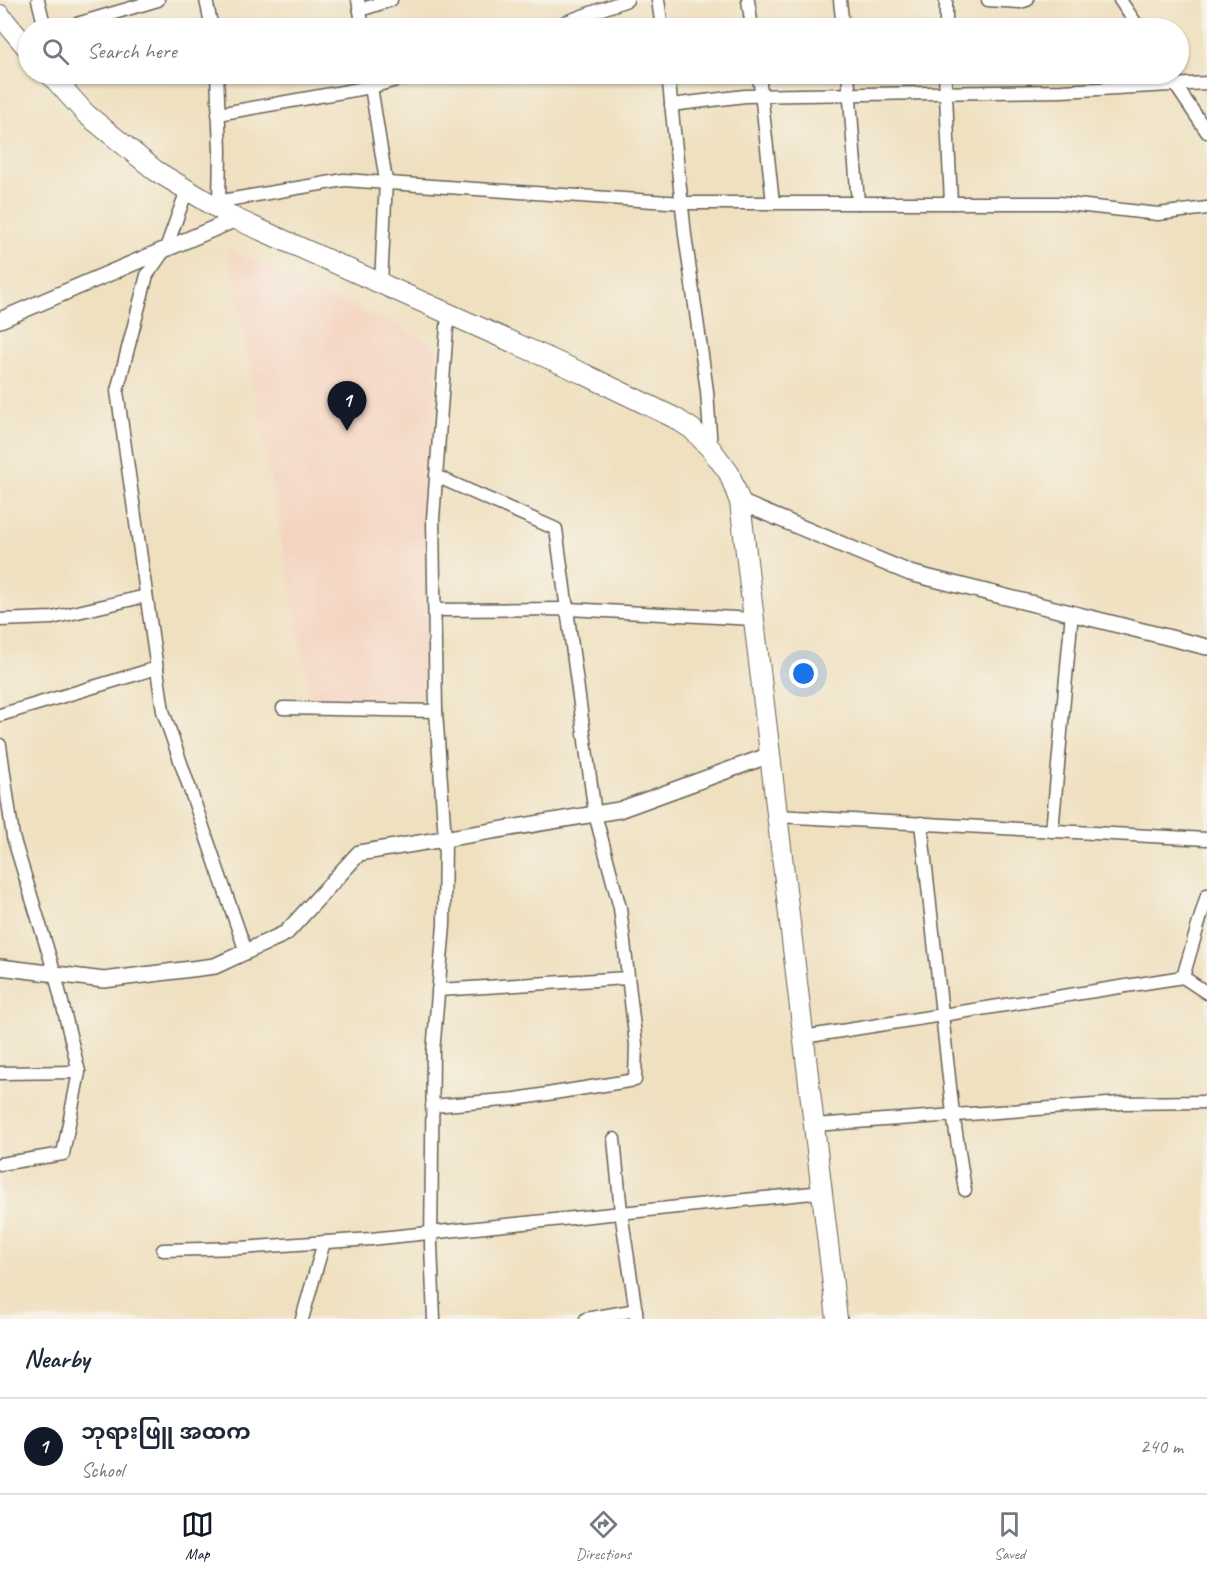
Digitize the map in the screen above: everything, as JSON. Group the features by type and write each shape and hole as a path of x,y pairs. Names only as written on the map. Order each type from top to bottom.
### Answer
{"highway":[{"path":"0,15 18,37"},
{"path":"59,84 86,114 156,171 187,190 214,202 236,219 448,313 675,418 692,429 711,448 729,473 740,502 837,1319"}],"street":[{"path":"38,0 42,18"},
{"path":"97,18 158,0"},
{"path":"206,0 210,18"},
{"path":"359,5 391,0"},
{"path":"577,18 627,0"},
{"path":"658,0 661,18"},
{"path":"748,0 751,18"},
{"path":"840,0 842,18"},
{"path":"946,0 946,18"},
{"path":"988,0 1020,2 1027,0"},
{"path":"1120,0 1132,18"},
{"path":"671,105 762,95 1062,91 1207,83"},
{"path":"217,84 214,202 344,180 386,181 683,203 1059,203 1158,214 1207,208"},
{"path":"371,84 386,181 381,284"},
{"path":"218,114 382,84"},
{"path":"669,84 707,391 711,448"},
{"path":"760,84 772,203"},
{"path":"849,84 858,203"},
{"path":"945,84 951,203"},
{"path":"1176,85 1207,132"},
{"path":"187,190 166,248 147,275 117,391 163,711 246,952"},
{"path":"0,320 236,219"},
{"path":"434,1319 431,1231 432,1106 444,925 445,839 436,711 433,519 448,313"},
{"path":"432,1106 516,1099 635,1080 636,1044 620,909 595,814 556,529 436,476"},
{"path":"740,502 910,573 1207,646"},
{"path":"0,620 52,618 146,596"},
{"path":"435,610 568,609 754,619"},
{"path":"1052,831 1072,612"},
{"path":"0,714 157,668"},
{"path":"283,708 436,711"},
{"path":"0,745 13,837 55,974 79,1072 63,1154 0,1164"},
{"path":"0,967 104,980 215,966 286,933 359,853 619,810 770,755"},
{"path":"777,816 1207,839"},
{"path":"921,824 953,1114 965,1190"},
{"path":"1183,977 1207,895"},
{"path":"803,1036 1183,977 1207,993"},
{"path":"438,990 627,978"},
{"path":"0,1073 79,1072"},
{"path":"814,1125 1122,1103 1207,1102"},
{"path":"586,1319 637,1314 621,1212 614,1139"},
{"path":"163,1250 241,1248 324,1242 822,1192"},
{"path":"303,1319 324,1242"}],"shaded area":[{"path":"228,249 437,345 428,516 434,697 311,701"}],"place":[{"name":"ဘုရားဖြူ အထက","path":"347,431"}]}
